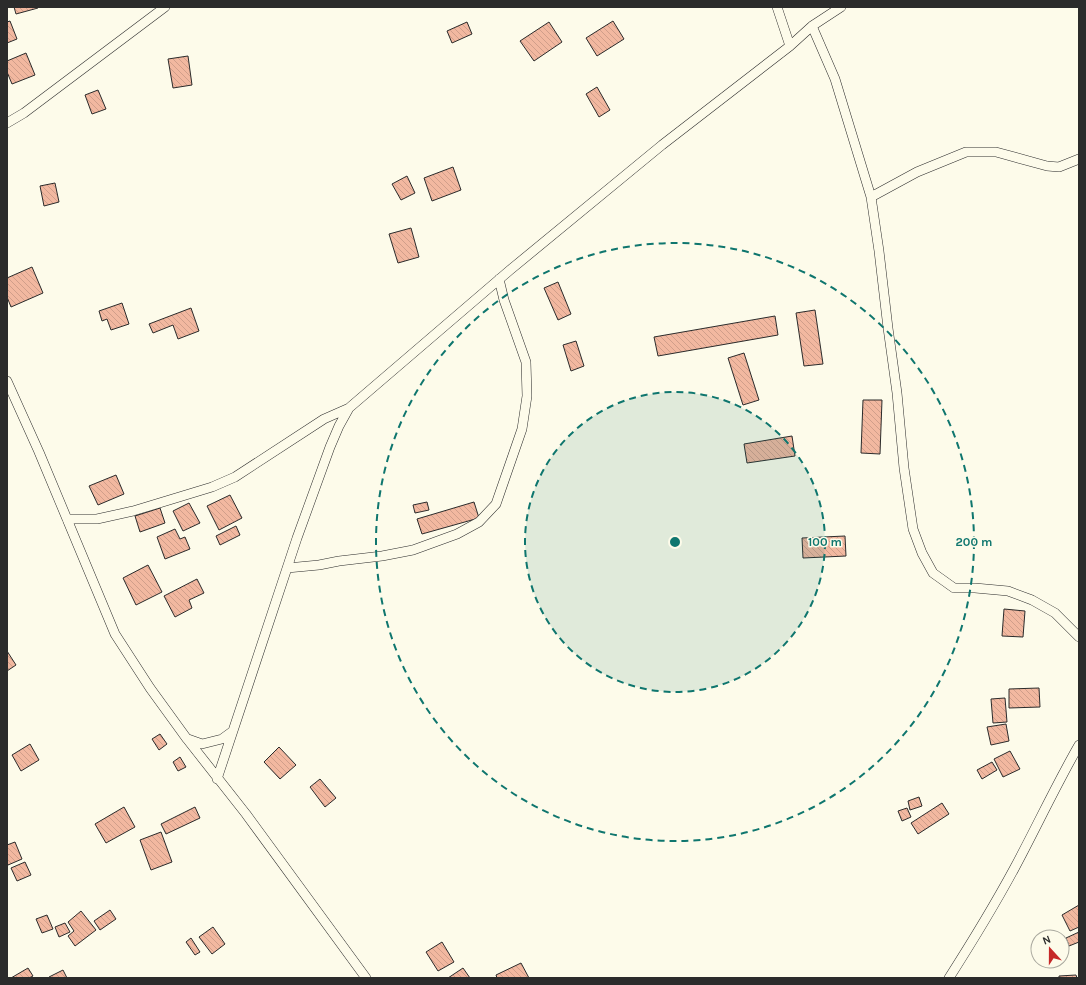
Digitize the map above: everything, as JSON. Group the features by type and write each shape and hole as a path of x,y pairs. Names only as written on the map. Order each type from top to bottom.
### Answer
{"street":[{"path":"7,124 24,113 165,7"},
{"path":"777,7 790,46"},
{"path":"217,779 297,538 330,447 339,426 350,408 499,279 662,145 790,46 812,26 841,7"},
{"path":"812,26 835,79 871,198 897,393 904,468 912,529 922,553 933,573 954,588 974,588 1008,592 1032,600 1055,613 1079,636"},
{"path":"871,198 917,172 966,152 996,152 1059,168 1079,159"},
{"path":"287,568 382,556 413,550 457,534 479,522 496,504 522,429 527,396 526,362 504,300 499,279"},
{"path":"7,381 39,452 115,634 150,688 187,739 246,814 366,978"},
{"path":"67,519 97,519 133,511 212,487 235,477 324,419 350,408"},
{"path":"187,739 202,744 222,739 233,731"},
{"path":"949,978 978,934 1011,875 1065,768 1079,745"}],"building":[{"path":"14,7 38,7 38,8 16,14"},
{"path":"10,21 17,39 7,43 7,22"},
{"path":"613,21 624,39 597,56 586,38"},
{"path":"467,22 472,34 452,43 447,31"},
{"path":"549,22 562,42 534,61 520,41"},
{"path":"26,53 35,75 12,84 7,72 7,61"},
{"path":"188,56 192,85 173,88 168,59"},
{"path":"597,87 610,110 599,117 586,94"},
{"path":"98,90 106,109 92,114 85,95"},
{"path":"453,167 461,190 432,201 424,178"},
{"path":"407,176 415,193 401,200 392,184"},
{"path":"55,183 59,202 44,206 40,186"},
{"path":"411,228 419,257 398,263 389,234"},
{"path":"32,267 43,293 11,307 7,297 7,278"},
{"path":"558,282 571,314 558,320 544,288"},
{"path":"122,303 129,324 111,330 107,319 102,321 99,311"},
{"path":"191,308 199,331 178,339 173,325 153,333 149,324"},
{"path":"815,310 823,364 804,366 796,313"},
{"path":"775,316 778,335 658,356 654,337"},
{"path":"576,341 584,366 571,371 563,345"},
{"path":"744,353 759,400 743,405 728,358"},
{"path":"863,400 882,400 880,454 861,453"},
{"path":"792,436 795,456 747,463 744,444"},
{"path":"116,475 124,494 98,505 89,486"},
{"path":"230,495 242,518 219,530 207,506"},
{"path":"427,502 429,510 415,513 413,505"},
{"path":"474,502 479,518 422,534 417,519"},
{"path":"189,503 200,523 183,531 173,511"},
{"path":"160,508 165,523 140,532 135,516"},
{"path":"236,526 240,535 220,545 216,536"},
{"path":"175,529 180,539 185,537 190,549 165,559 157,537"},
{"path":"845,536 846,556 803,558 802,538"},
{"path":"148,565 162,592 136,605 123,578"},
{"path":"197,579 204,593 189,600 192,608 175,617 164,596"},
{"path":"1004,609 1025,611 1023,637 1002,636"},
{"path":"7,651 16,665 7,671"},
{"path":"1039,688 1040,707 1009,708 1009,689"},
{"path":"1005,698 1007,722 993,723 991,699"},
{"path":"1006,724 1009,741 991,745 987,727"},
{"path":"160,734 167,744 159,750 152,739"},
{"path":"30,744 39,760 21,771 12,755"},
{"path":"279,747 296,765 280,779 264,762"},
{"path":"1010,751 1020,769 1003,777 994,759"},
{"path":"180,757 186,767 178,771 173,762"},
{"path":"992,762 997,770 982,779 977,770"},
{"path":"320,779 336,798 325,807 310,787"},
{"path":"919,797 922,806 910,810 908,801"},
{"path":"942,803 949,814 918,834 911,823"},
{"path":"124,807 135,827 106,843 95,824"},
{"path":"195,807 200,818 166,834 161,824"},
{"path":"907,808 911,817 902,821 898,811"},
{"path":"161,832 172,862 151,870 140,840"},
{"path":"15,842 22,859 8,865 7,845"},
{"path":"25,862 31,875 17,881 11,868"},
{"path":"1079,905 1079,927 1070,931 1062,915"},
{"path":"110,910 116,919 100,930 94,921"},
{"path":"81,911 96,930 75,946 68,936 74,931 68,922"},
{"path":"47,915 53,929 42,933 36,919"},
{"path":"65,923 70,932 59,937 55,927"},
{"path":"213,927 225,944 212,954 199,937"},
{"path":"1079,932 1079,942 1070,946 1070,936"},
{"path":"191,938 200,952 195,955 186,942"},
{"path":"442,942 454,962 438,971 426,952"},
{"path":"521,963 529,978 497,978 496,975"},
{"path":"28,968 33,976 29,978 11,978"},
{"path":"463,968 470,978 448,978"},
{"path":"63,970 67,978 49,977"},
{"path":"1076,975 1077,978 1059,978 1059,976"}]}
